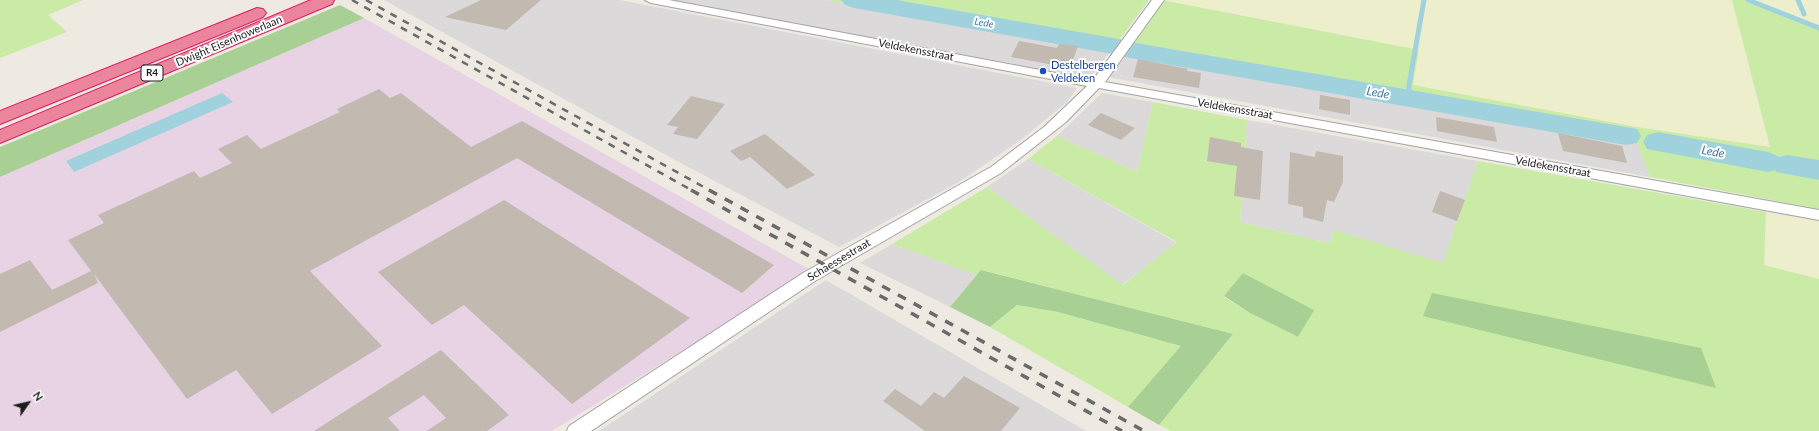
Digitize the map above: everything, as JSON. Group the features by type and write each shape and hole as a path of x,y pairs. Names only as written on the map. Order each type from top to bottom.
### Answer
{"highway":[{"name":"R4","path":"296,5 326,0"},
{"name":"Dwight Eisenhowerlaan","path":"0,118 296,5"},
{"name":"Dwight Eisenhowerlaan","path":"0,137 296,5"}],"street":[{"name":"Schaessestraat","path":"576,431 809,277 996,170 1063,117 1096,84 1158,0"},
{"name":"Veldekensstraat","path":"658,1 1096,84 1819,215"}],"shaded area":[{"path":"384,0 619,0 1077,88 1067,102 1022,139 959,182 839,247 664,154"},
{"path":"671,0 827,0 1110,52 1089,78"},
{"path":"364,18 812,271 552,431 0,431 0,177"},
{"path":"1128,53 1637,142 1650,177 1108,77"},
{"path":"1102,93 1153,102 1137,172 1057,136"},
{"path":"1247,120 1478,161 1443,264 1334,230 1329,243 1240,222"},
{"path":"1028,159 1177,243 1122,285 987,187"},
{"path":"892,244 977,275 950,307 860,263"},
{"path":"826,280 1086,431 599,431"}],"green space":[{"path":"0,0 83,0 48,15 67,32 0,58"},
{"path":"827,0 1149,0 1110,52"},
{"path":"1162,0 1732,0 1770,147 1637,127 1413,85 1419,50"},
{"path":"1162,0 1419,50 1413,85 1637,127 1770,147 1732,0 1749,0 1819,26 1819,209 1650,177 1637,142 1128,53"},
{"path":"1749,0 1819,0 1819,26"},
{"path":"340,5 364,18 0,177 0,147"},
{"path":"1153,102 1247,120 1240,222 1329,243 1334,230 1443,263 1478,161 1766,212 1764,265 1819,279 1819,431 1171,431 1159,425 1233,334 982,270 977,275 892,244 987,187 1123,285 1177,242 1028,159 1057,136 1137,172","holes":["1243,273 1313,310 1298,337 1250,313 1224,297"]},
{"path":"1766,212 1819,222 1819,279 1764,265"},
{"path":"981,270 1233,334 1159,425 1128,407 1181,346 1058,312 1017,305 990,327 950,307"},
{"path":"1243,273 1314,310 1298,337 1250,313 1224,296"},
{"path":"1432,293 1701,348 1716,388 1423,316"},
{"path":"1017,305 1058,312 1181,346 1128,407 990,327"}],"water":[{"path":"222,93 233,102 74,172 66,161"}],"building":[{"path":"481,0 541,0 506,30 445,17"},
{"path":"1019,41 1057,48 1059,44 1078,46 1070,68 1011,57"},
{"path":"1138,59 1201,73 1199,88 1133,77"},
{"path":"379,89 390,98 401,93 471,147 522,121 774,265 742,293 517,158 310,271 382,346 272,414 236,370 187,399 94,274 98,283 0,332 0,274 30,260 52,290 91,271 68,240 104,223 98,215 194,171 200,178 232,163 218,149 247,135 261,149 340,112 337,109"},
{"path":"1320,95 1350,100 1350,115 1319,109"},
{"path":"691,96 725,104 697,139 673,134 678,127 667,125"},
{"path":"1101,113 1135,128 1121,140 1088,125"},
{"path":"1436,117 1494,127 1497,142 1437,131"},
{"path":"1558,133 1622,146 1627,163 1563,151"},
{"path":"765,134 815,175 787,189 750,157 741,161 730,151"},
{"path":"1210,137 1241,143 1241,147 1263,151 1260,200 1234,196 1237,166 1207,161"},
{"path":"1316,151 1343,156 1343,182 1334,202 1327,200 1323,222 1303,217 1303,207 1288,204 1290,152 1315,157"},
{"path":"1440,191 1465,200 1457,221 1432,212"},
{"path":"504,200 690,318 572,404 464,305 432,325 378,272"},
{"path":"441,350 509,415 487,431 427,431 446,418 424,395 388,418 400,431 314,431"},
{"path":"964,376 1020,408 1001,431 925,431 883,401 895,389 921,406 934,392 944,398"}],"waterway":[{"name":"Lede","path":"854,0 1113,46"},
{"path":"1409,98 1409,85 1424,0"},
{"path":"1748,0 1819,28"},
{"path":"1798,0 1804,14"},
{"name":"Lede","path":"1130,50 1626,136"},
{"name":"Lede","path":"1658,142 1768,162"},
{"name":"Lede","path":"1787,165 1819,170"}],"railway":[{"path":"352,0 693,191"},
{"path":"366,0 711,191"},
{"path":"691,190 1122,431"},
{"path":"709,190 1144,431"}],"place":[{"name":"Destelbergen Veldeken","path":"1043,71"}]}
